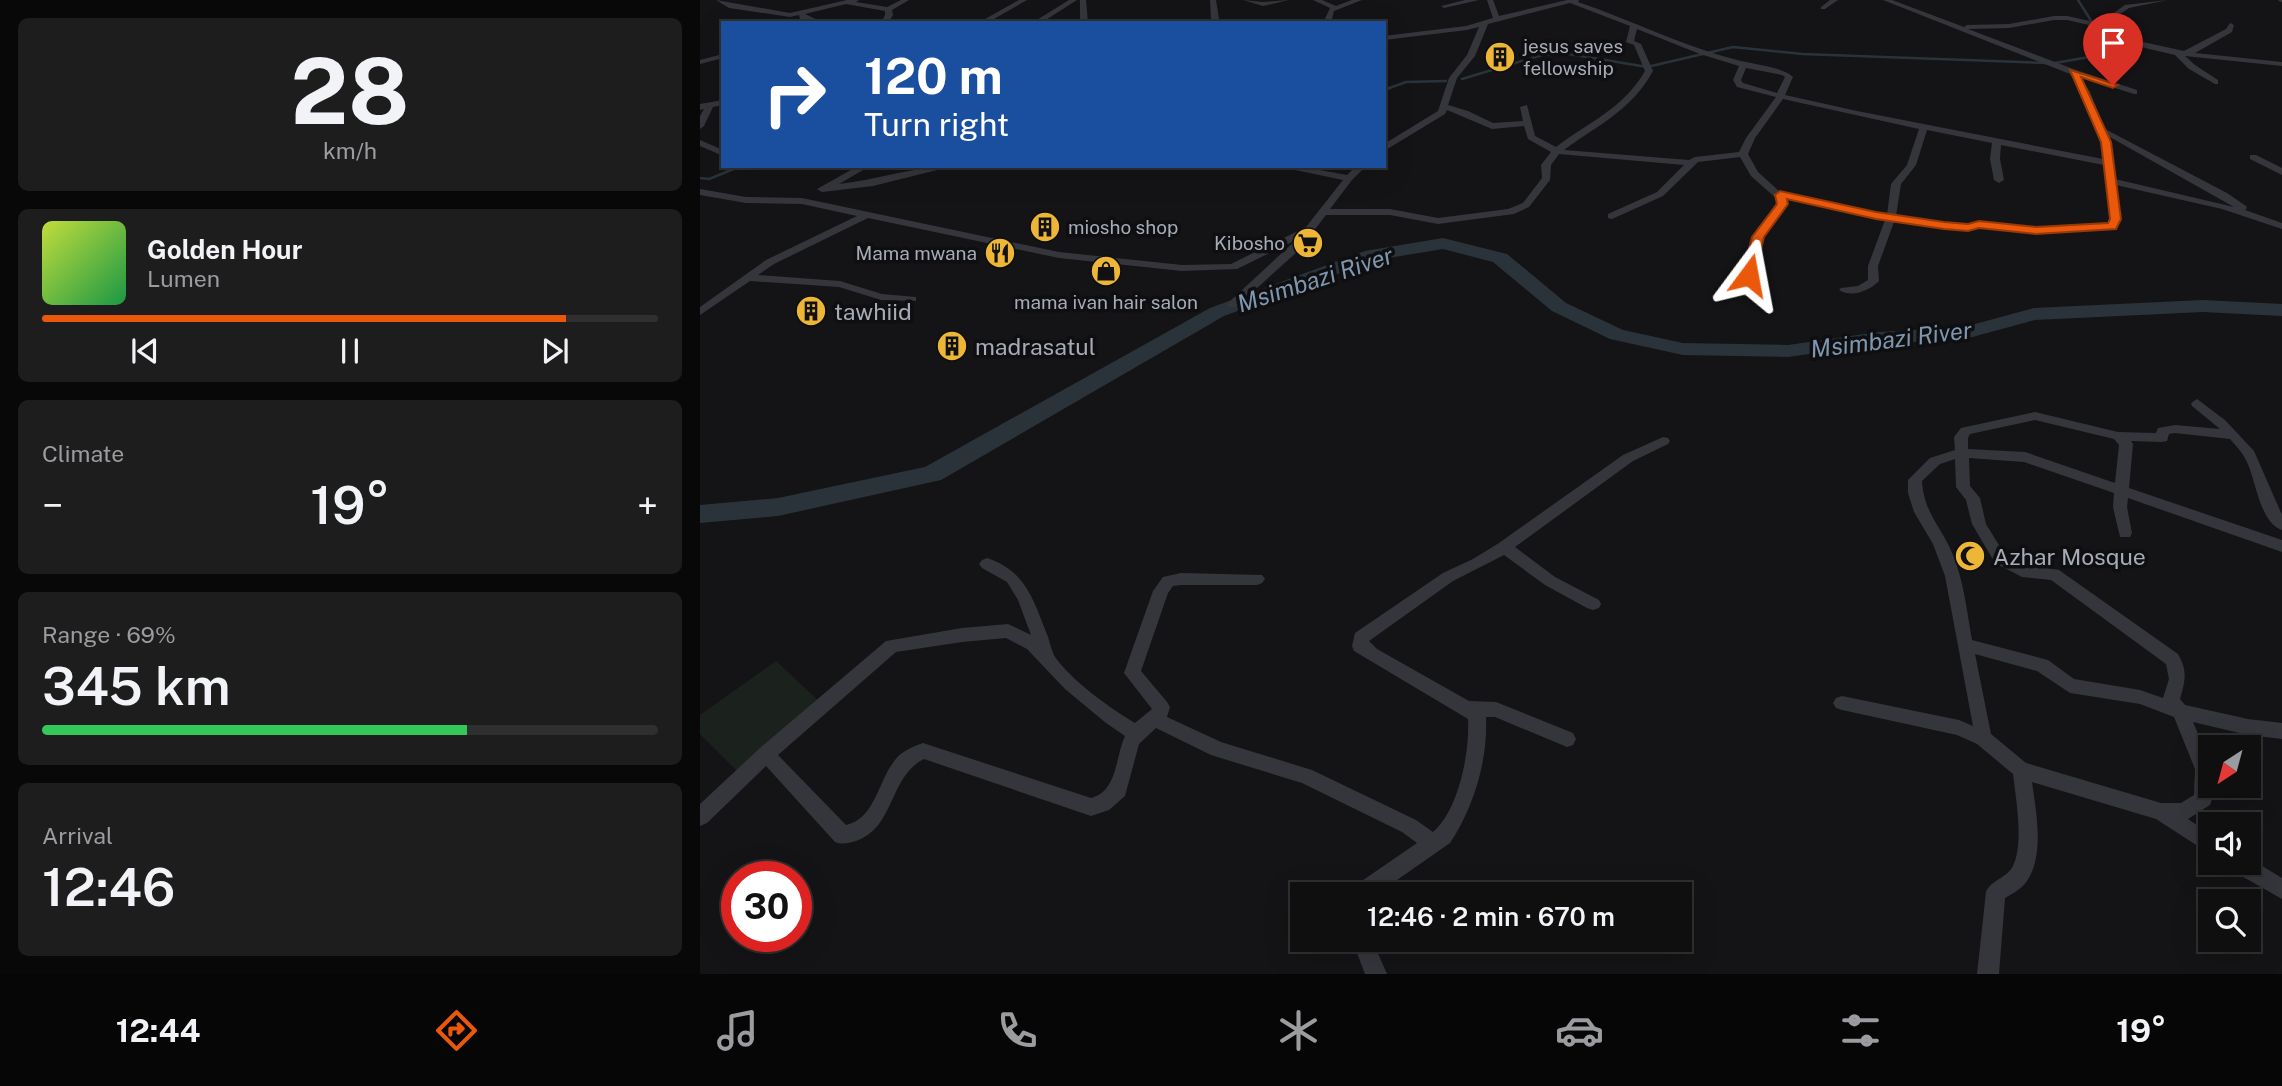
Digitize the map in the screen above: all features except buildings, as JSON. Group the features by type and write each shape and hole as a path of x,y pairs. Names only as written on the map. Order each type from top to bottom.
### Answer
{"street":[{"path":"719,0 729,6 762,12 802,14 856,0"},
{"path":"848,3 888,9 906,0"},
{"path":"985,21 1024,0"},
{"path":"1057,0 1073,1"},
{"path":"1083,0 1084,21"},
{"path":"1213,0 1214,21"},
{"path":"1246,0 1263,4 1286,0"},
{"path":"1316,0 1336,8"},
{"path":"1327,21 1329,13 1336,8 1359,0"},
{"path":"1444,6 1476,0"},
{"path":"1490,0 1497,19"},
{"path":"1823,8 1835,0"},
{"path":"1886,0 2073,72 2134,92"},
{"path":"2118,0 2131,5"},
{"path":"2100,24 2131,5 2165,0"},
{"path":"1038,21 1073,1"},
{"path":"1386,38 1484,24 1574,1 1712,58 1789,77 1780,96 1749,137 1743,154 1754,174 1780,195 1944,226 1968,227 1979,224 2036,230 2112,226 2115,219 2103,131 2081,82 2073,72"},
{"path":"885,21 888,9"},
{"path":"802,14 803,17 815,21"},
{"path":"1958,27 2009,26 2054,18 2100,24 2132,42 2182,53 2282,64"},
{"path":"1386,147 1435,118 1445,107 1453,78 1471,56 1484,24"},
{"path":"1323,212 1383,212 1444,221 1516,211 1533,198 1548,178 1546,164 1556,151 1623,107 1642,86 1647,66 1637,44 1630,42 1634,25"},
{"path":"2182,53 2211,41 2216,34 2229,30 2230,25"},
{"path":"2182,53 2192,67 2215,82"},
{"path":"700,62 721,57"},
{"path":"1742,67 1737,77 1740,85 1780,96 2108,163"},
{"path":"700,126 704,107 721,103"},
{"path":"1445,107 1492,126 1527,123"},
{"path":"1524,107 1529,133 1534,140 1556,151 1689,163"},
{"path":"1845,290 1861,289 1874,282 1873,266 1880,250 1882,235 1891,218 1897,195 1896,184 1911,165 1924,127"},
{"path":"2103,131 2124,138 2162,165 2223,194 2248,214"},
{"path":"1997,141 1995,159 1999,180"},
{"path":"700,143 721,152"},
{"path":"1612,216 1660,194 1689,163 1698,159 1743,154"},
{"path":"2253,157 2282,172"},
{"path":"802,201 862,168"},
{"path":"822,188 873,183 940,168"},
{"path":"1292,168 1349,178"},
{"path":"1231,306 1294,249 1360,168"},
{"path":"2110,181 2248,214 2282,226"},
{"path":"700,192 746,200 802,201 1059,255 1182,268 1233,267 1307,230"},
{"path":"1749,275 1758,237 1783,204 1780,195"},
{"path":"700,312 778,258 866,215"},
{"path":"747,278 840,284 881,297 912,299"},
{"path":"2197,403 2244,446 2254,463 2272,515 2282,526"},
{"path":"2161,813 2184,812 2203,799 2204,769 2180,711 2171,701 2180,677 2179,668 2172,659 2054,574 2022,570 2000,559 1979,524 1973,498 1963,487 1961,438 1966,431 2035,416 2118,436 2162,438 2163,431 2175,429 2231,435"},
{"path":"2118,436 2126,444 2120,507 2125,533"},
{"path":"1377,882 1452,826 1462,807 1479,730 1477,715 1371,654 1360,646 1361,638 1448,577 1504,547 1628,458 1663,441"},
{"path":"1983,738 1980,703 1965,645 1955,584 1944,551 1916,506 1915,480 1935,461 1960,453 2025,457 2282,546"},
{"path":"1504,547 1550,581 1593,604"},
{"path":"987,564 1012,578 1019,588 1049,662"},
{"path":"766,754 842,835 860,831 874,816 902,764 913,754 923,751 1091,807 1102,804 1118,790 1136,733 1156,719 1161,707 1132,674 1161,591 1168,582 1181,579 1257,579"},
{"path":"700,817 766,754 892,646 1008,631 1033,644 1049,662 1112,718 1136,733"},
{"path":"1965,645 2042,666 2070,686 2140,697 2180,711 2248,727 2282,731"},
{"path":"1842,703 1959,728 1983,738 2021,769 2161,813 2198,837"},
{"path":"1467,708 1496,710 1567,739"},
{"path":"1156,719 1216,749 1306,776 1409,826 1432,842"},
{"path":"1988,974 1996,892 2017,878 2025,862 2026,811 2021,769"},
{"path":"2258,875 2282,890"},
{"path":"1367,952 1376,974"}],"shaded area":[{"path":"776,661 820,702 739,773 700,734 700,715"}],"waterway":[{"path":"2078,0 2097,30 2117,43"},
{"path":"2055,63 2112,53 2117,43"},
{"path":"2117,43 2132,44"},
{"path":"1462,79 1542,55 1569,54 1647,67 1733,47 1802,54 2046,63"},
{"path":"1386,89 1406,82 1446,81"},
{"path":"700,178 709,179 736,168"},
{"name":"Msimbazi River","path":"700,514 778,507 932,474 1217,312 1372,255 1443,243 1500,258 1559,307 1617,335 1683,349 1788,351 1879,338 1965,333 2034,314 2203,306 2282,310"}],"place":[{"name":"jesus saves fellowship","path":"1500,57"},
{"name":"miosho shop","path":"1045,227"},
{"name":"Kibosho","path":"1308,243"},
{"name":"Mama mwana","path":"1000,253"},
{"name":"mama ivan hair salon","path":"1106,271"},
{"name":"tawhiid","path":"811,311"},
{"name":"madrasatul","path":"952,346"},
{"name":"Azhar Mosque","path":"1970,556"}],"route":[{"path":"1749,275 1758,237 1783,204 1780,195 1876,216 1944,226 1968,227 1979,224 2022,230 2112,226 2115,219 2106,142 2086,92 2073,72 2113,85"}]}
